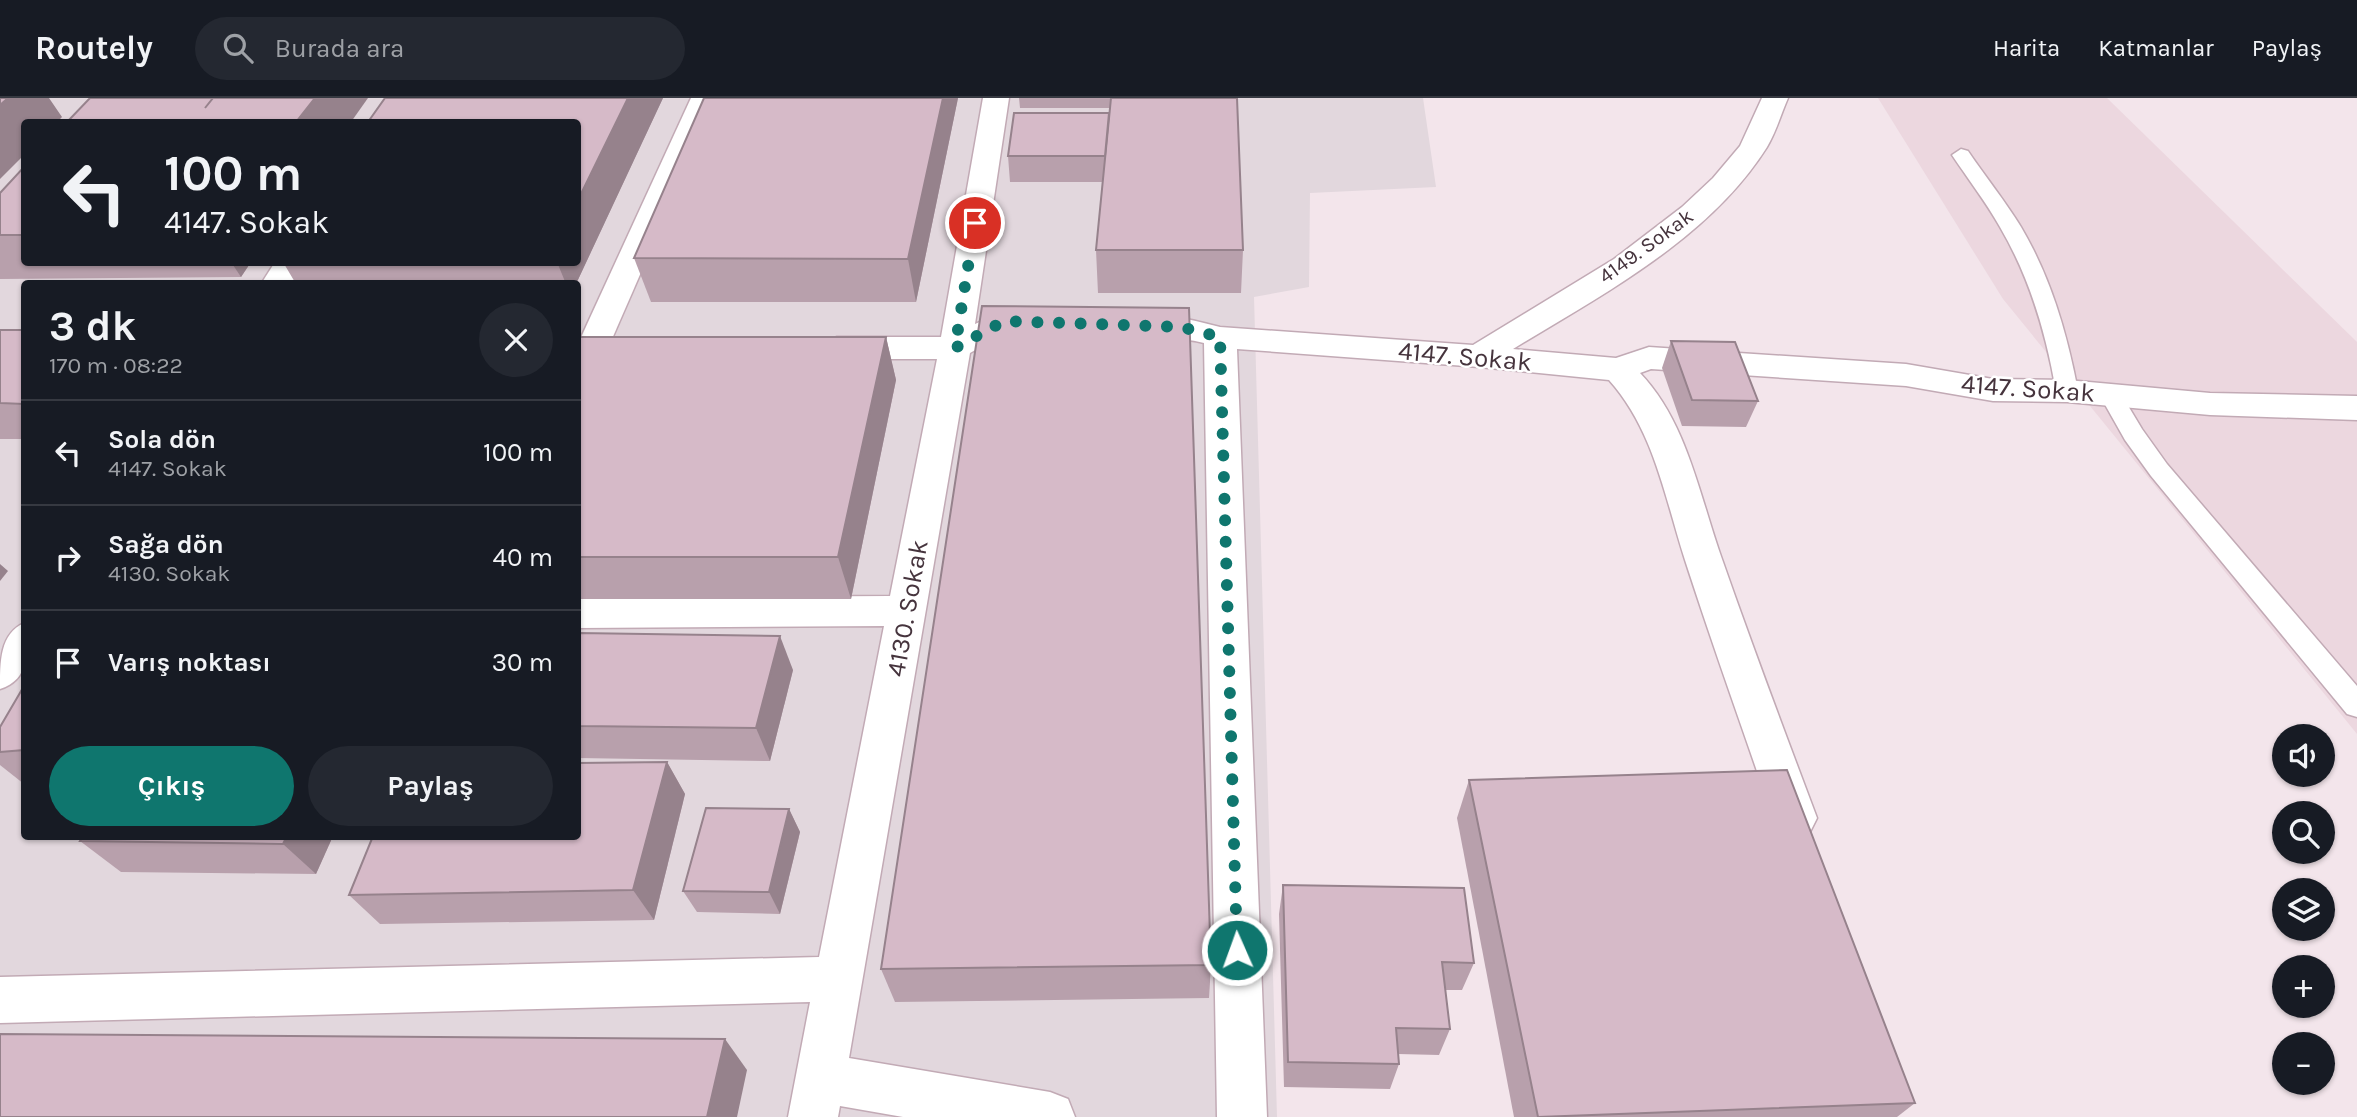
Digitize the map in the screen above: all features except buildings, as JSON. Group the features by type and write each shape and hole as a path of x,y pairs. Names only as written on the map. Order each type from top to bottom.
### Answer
{"street":[{"path":"596,347 704,98"},
{"name":"4130. Sokak","path":"816,1098 955,348 996,98"},
{"name":"4149. Sokak","path":"1479,355 1661,239 1709,199 1751,149 1775,98"},
{"path":"801,348 955,348 1004,321 1058,323"},
{"name":"4147. Sokak","path":"1113,325 1181,327 1220,337 1479,355 1581,368 1618,369 1649,358 1906,375 1993,390 2067,391 2210,404 2357,408"},
{"path":"1220,337 1242,1117"},
{"path":"1618,369 1641,394 1673,460 1703,559 1809,857"},
{"path":"581,613 906,611"},
{"path":"0,673 21,643"},
{"path":"0,1000 838,979"},
{"path":"816,1098 1051,1117"}],"lane":[{"path":"1961,155 2017,239 2036,277 2051,317 2067,391"},
{"path":"2110,394 2133,434 2159,470 2357,706"}],"shaded area":[{"path":"0,98 1423,98 1436,187 1310,193 1309,287 1254,297 1277,1117 0,1117"},
{"path":"1878,98 2107,98 2357,342 2357,734 2003,299"}],"route":[{"path":"975,223 955,348 1004,321 1181,327 1220,337 1237,950"}]}
